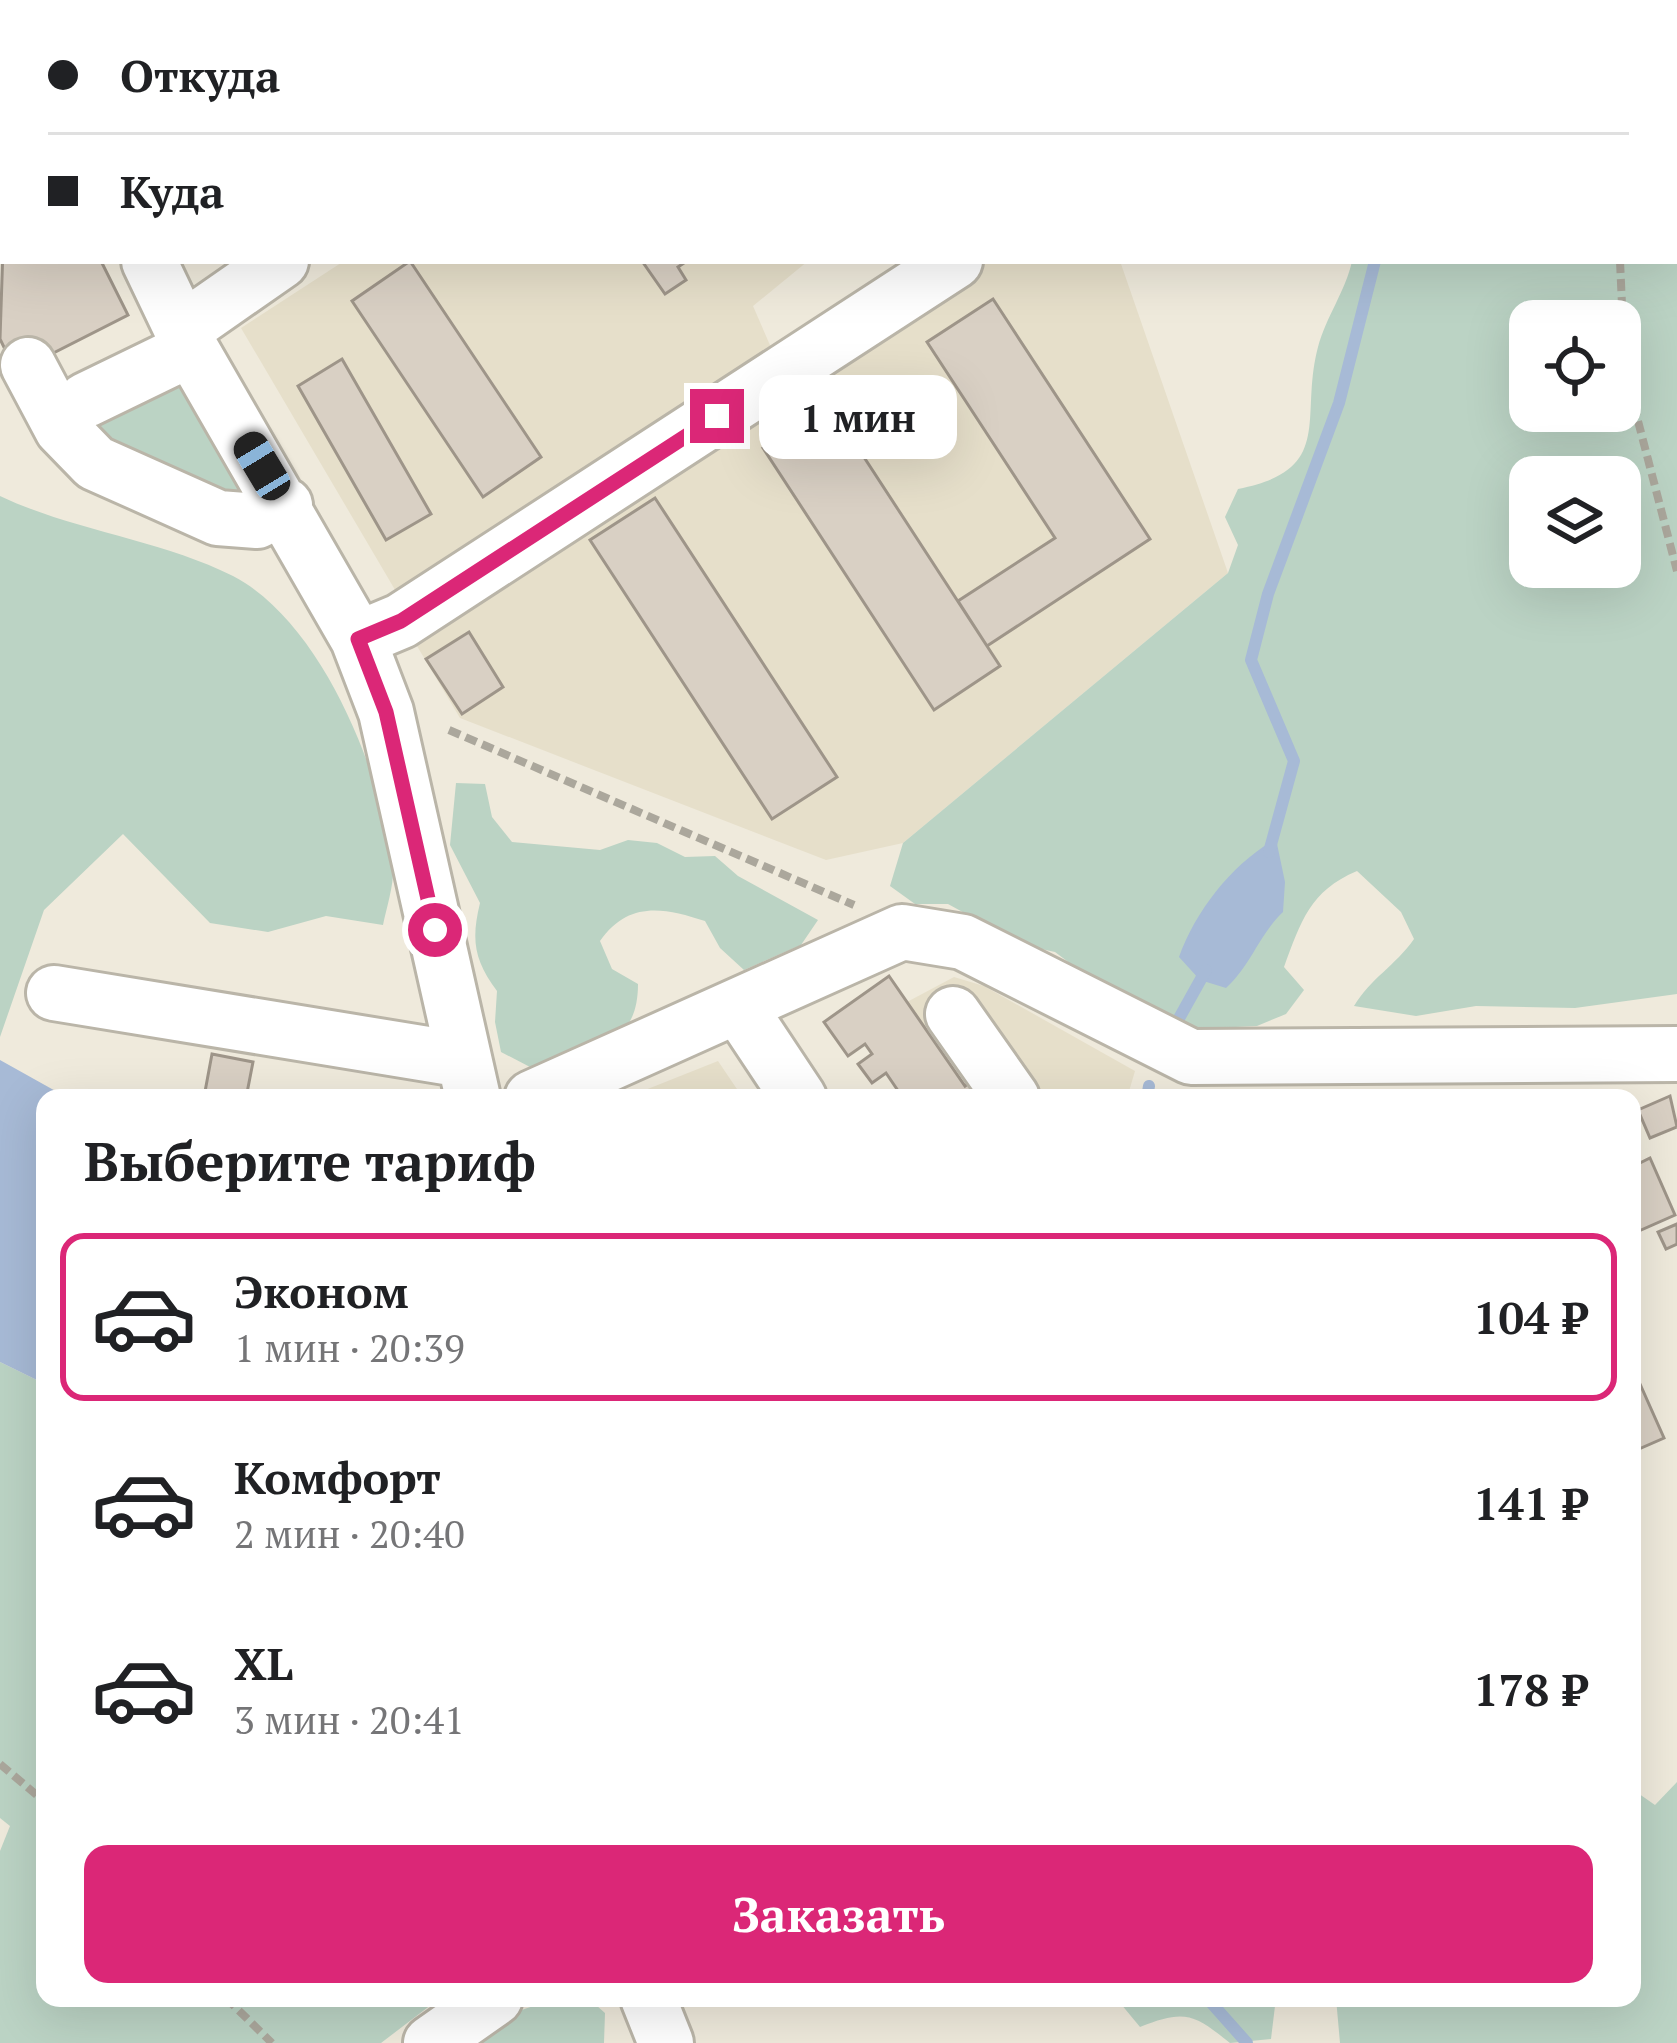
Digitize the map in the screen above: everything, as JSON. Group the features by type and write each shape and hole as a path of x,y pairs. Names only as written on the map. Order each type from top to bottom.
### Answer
{"street":[{"path":"54,992 469,1079 386,712 358,639 187,339 150,264"},
{"path":"86,400 187,339 276,264"},
{"path":"358,639 401,621 950,264"},
{"path":"28,365 62,429 94,464 218,518 257,521 285,505"},
{"path":"574,1089 640,1075 738,1006 902,932 963,942 1191,1058 1677,1054"},
{"path":"738,1006 793,1089"},
{"path":"953,1014 1006,1089"},
{"path":"431,2043 482,2007"},
{"path":"652,2007 666,2043"}],"path":[{"path":"1620,264 1625,371 1677,571"},
{"path":"449,730 822,888 902,932"},
{"path":"0,1764 36,1794"},
{"path":"235,2007 272,2043"}],"shaded area":[{"path":"339,264 804,264 753,306 776,359 401,600 241,328"},
{"path":"970,264 1121,264 1228,573 903,843 826,860 460,718 417,646 980,278"},
{"path":"889,976 907,1002 954,977 984,986 1135,1071 1130,1089 897,1089 886,1074 872,1083 858,1064 872,1054 866,1044 848,1056 824,1022"},
{"path":"718,1061 737,1089 648,1089"}],"green space":[{"path":"1351,264 1677,264 1677,994 1575,1008 1476,1006 1416,1016 1354,1006 1414,939 1401,912 1357,871 1328,888 1302,922 1284,967 1304,990 1286,1014 1257,1026 1194,1029 1169,1013 1104,989 1055,952 1023,945 948,904 915,904 890,886 903,843 1228,573 1238,545 1225,517 1238,489 1289,469 1308,438 1313,373"},
{"path":"180,385 195,390 250,485 241,498 211,497 81,432"},
{"path":"0,496 205,563 265,598 293,627 341,701 375,785 393,862 383,925 326,916 268,932 210,923 123,834 44,910 0,1037"},
{"path":"456,783 485,784 492,817 512,842 600,850 628,840 657,843 685,857 715,856 738,876 818,920 801,945 744,970 720,948 705,921 661,911 622,919 600,941 612,969 638,984 629,1023 605,1045 530,1067 501,1052 495,1022 497,991 476,949 480,903 450,845"},
{"path":"0,1362 36,1380 36,2007 428,2007 381,2043 0,2043 0,1851 10,1826 0,1818"},
{"path":"1677,1782 1677,2043 1340,2043 1337,2007 1641,2007 1641,1795 1655,1805"},
{"path":"598,2007 605,2013 604,2043 466,2043 523,2010"},
{"path":"1123,2007 1275,2007 1271,2039 1230,2043 1188,2017 1140,2027"}],"water":[{"path":"1276,839 1285,882 1283,912 1226,988 1200,980 1179,957 1195,922 1231,874"},
{"path":"0,1060 52,1089 36,1089 36,1380 0,1362"}],"building":[{"path":"2,264 102,264 128,315 16,372 0,339"},
{"path":"412,264 541,457 483,497 352,301"},
{"path":"644,264 682,264 678,267 686,280 665,294"},
{"path":"993,299 1150,539 987,646 958,601 1055,538 927,342"},
{"path":"342,359 431,514 386,540 298,386"},
{"path":"830,405 1000,666 934,710 763,448"},
{"path":"655,498 837,777 772,819 590,540"},
{"path":"469,632 503,687 462,714 426,659"},
{"path":"889,976 965,1086 973,1080 980,1089 897,1089 886,1073 872,1083 858,1064 872,1054 865,1044 848,1056 824,1022"},
{"path":"212,1054 253,1062 248,1089 205,1089"},
{"path":"1670,1096 1677,1127 1650,1138 1641,1109"},
{"path":"1650,1158 1675,1215 1641,1230 1641,1162"},
{"path":"1677,1224 1677,1244 1666,1249 1658,1232"},
{"path":"1641,1386 1664,1438 1641,1448"}],"waterway":[{"path":"1269,852 1294,761 1251,660 1268,594 1339,403 1374,264"},
{"path":"1177,1022 1206,970"},
{"path":"1215,2007 1247,2043"}],"route":[{"path":"435,930 386,712 358,639 401,621 717,416"}]}
